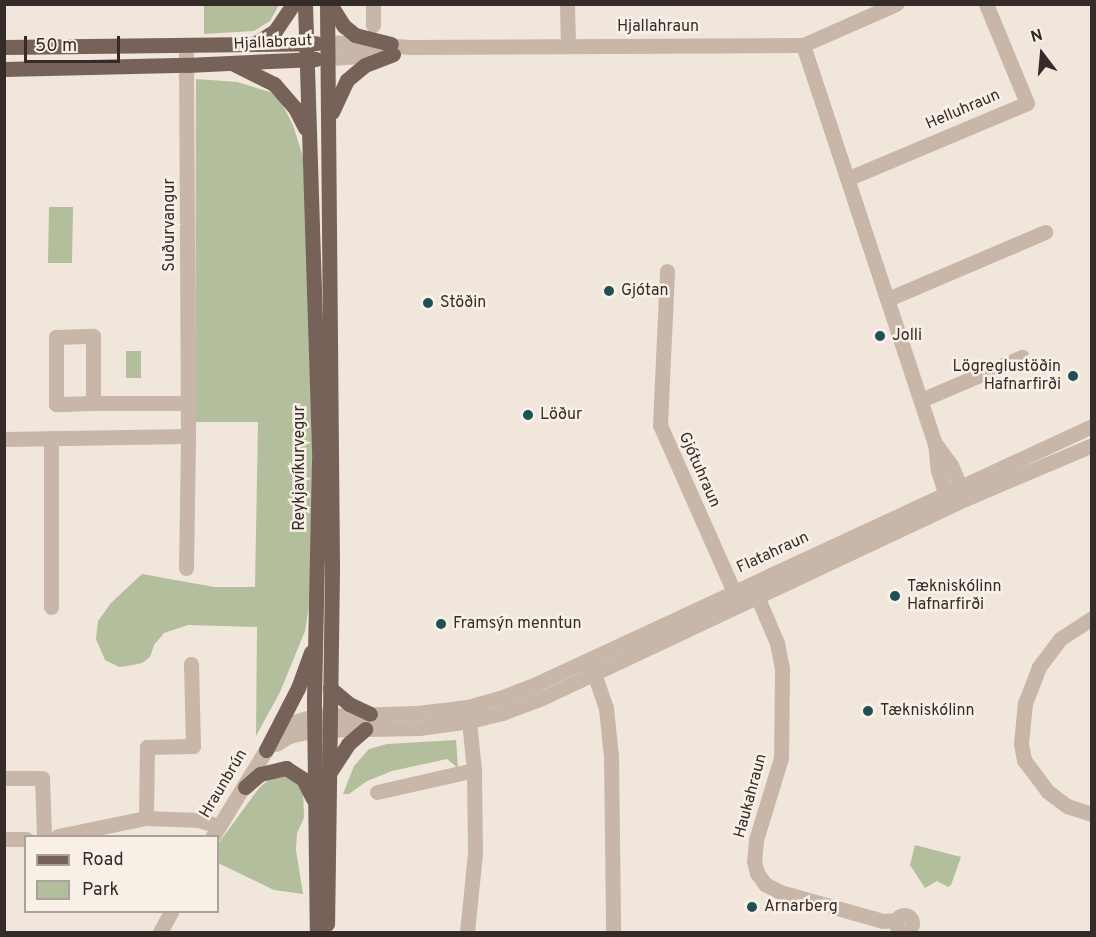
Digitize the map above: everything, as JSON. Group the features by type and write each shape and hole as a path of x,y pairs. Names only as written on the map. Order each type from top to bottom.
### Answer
{"main road":[{"path":"251,45 275,31 293,4"},
{"name":"Reykjavíkurvegur","path":"305,4 318,448 317,629 322,723 328,774 327,933"},
{"path":"328,4 344,26 356,35 392,49"},
{"name":"Reykjavíkurvegur","path":"317,933 316,804 322,723 330,687 332,459 328,269 328,4"},
{"name":"Hjallabraut","path":"4,47 251,45 327,42"},
{"path":"328,121 347,80 365,65 392,49"},
{"name":"Hjallabraut","path":"4,69 187,65 328,58"},
{"path":"231,63 274,84 295,108 308,135"},
{"path":"266,750 298,688 317,629"},
{"path":"328,774 348,744 367,722 330,687"},
{"path":"245,787 260,774 286,768 303,779 316,804"}],"street":[{"path":"373,4 373,25"},
{"path":"567,4 568,46"},
{"name":"Hjallahraun","path":"328,58 411,47 803,45 896,4"},
{"name":"Helluhraun","path":"849,178 1027,103 986,4"},
{"name":"Hjallahraun","path":"327,42 392,49"},
{"path":"803,45 935,443 938,470 947,499"},
{"name":"Suðurvangur","path":"186,46 189,403 186,568"},
{"path":"888,299 1045,232"},
{"name":"Gjótuhraun","path":"667,271 660,425 737,598"},
{"path":"93,403 93,336 56,337 57,404 189,403"},
{"path":"921,400 1022,357"},
{"name":"Flatahraun","path":"963,493 1092,426"},
{"path":"4,438 188,435"},
{"path":"51,438 51,606"},
{"path":"935,443 951,465 963,493"},
{"name":"Flatahraun","path":"322,723 367,722 417,713 469,714 536,684 591,667 947,499 1092,445"},
{"name":"Haukahraun","path":"754,590 777,643 782,669 781,758 756,840 754,861 757,873 765,884 788,895 883,921 896,920"},
{"path":"1092,618 1060,639 1038,667 1025,703 1021,744 1024,760 1047,791 1067,806 1092,814"},
{"path":"146,818 147,747 193,746 191,664"},
{"path":"591,667 606,708 611,756 613,933"},
{"path":"467,933 475,854 474,770 469,714"},
{"name":"Hraunbrún","path":"216,831 266,750 289,736 322,723"},
{"path":"377,792 474,770"},
{"path":"4,778 42,778 44,835"},
{"path":"67,835 146,818 198,820 216,831"},
{"path":"4,839 24,839"},
{"path":"160,933 170,913"}],"green space":[{"path":"204,4 279,5 270,21 254,31 204,34"},
{"path":"196,79 237,82 270,92 281,102 293,125 303,157 313,391 312,587 305,631 280,692 256,736 257,627 188,625 164,633 154,645 150,657 142,663 119,667 105,660 96,639 98,621 111,603 142,574 214,587 255,587 258,422 195,422"},
{"path":"49,207 73,207 72,263 48,263"},
{"path":"126,351 141,351 141,378 126,378"},
{"path":"456,740 458,768 447,759 392,771 367,781 349,794 343,794 354,766 369,749 387,744"},
{"path":"274,775 291,776 303,790 304,818 297,833 296,850 303,894 274,890 219,863 219,843 259,788"},
{"path":"915,845 961,857 951,885 948,887 937,881 925,888 910,865"}],"place":[{"name":"Gjótan","path":"609,291"},
{"name":"Stöðin","path":"428,303"},
{"name":"Jolli","path":"880,336"},
{"name":"Lögreglustöðin Hafnarfirði","path":"1073,376"},
{"name":"Löður","path":"528,415"},
{"name":"Tækniskólinn Hafnarfirði","path":"895,596"},
{"name":"Framsýn menntun","path":"441,624"},
{"name":"Tækniskólinn","path":"868,711"},
{"name":"Arnarberg","path":"752,907"}]}
